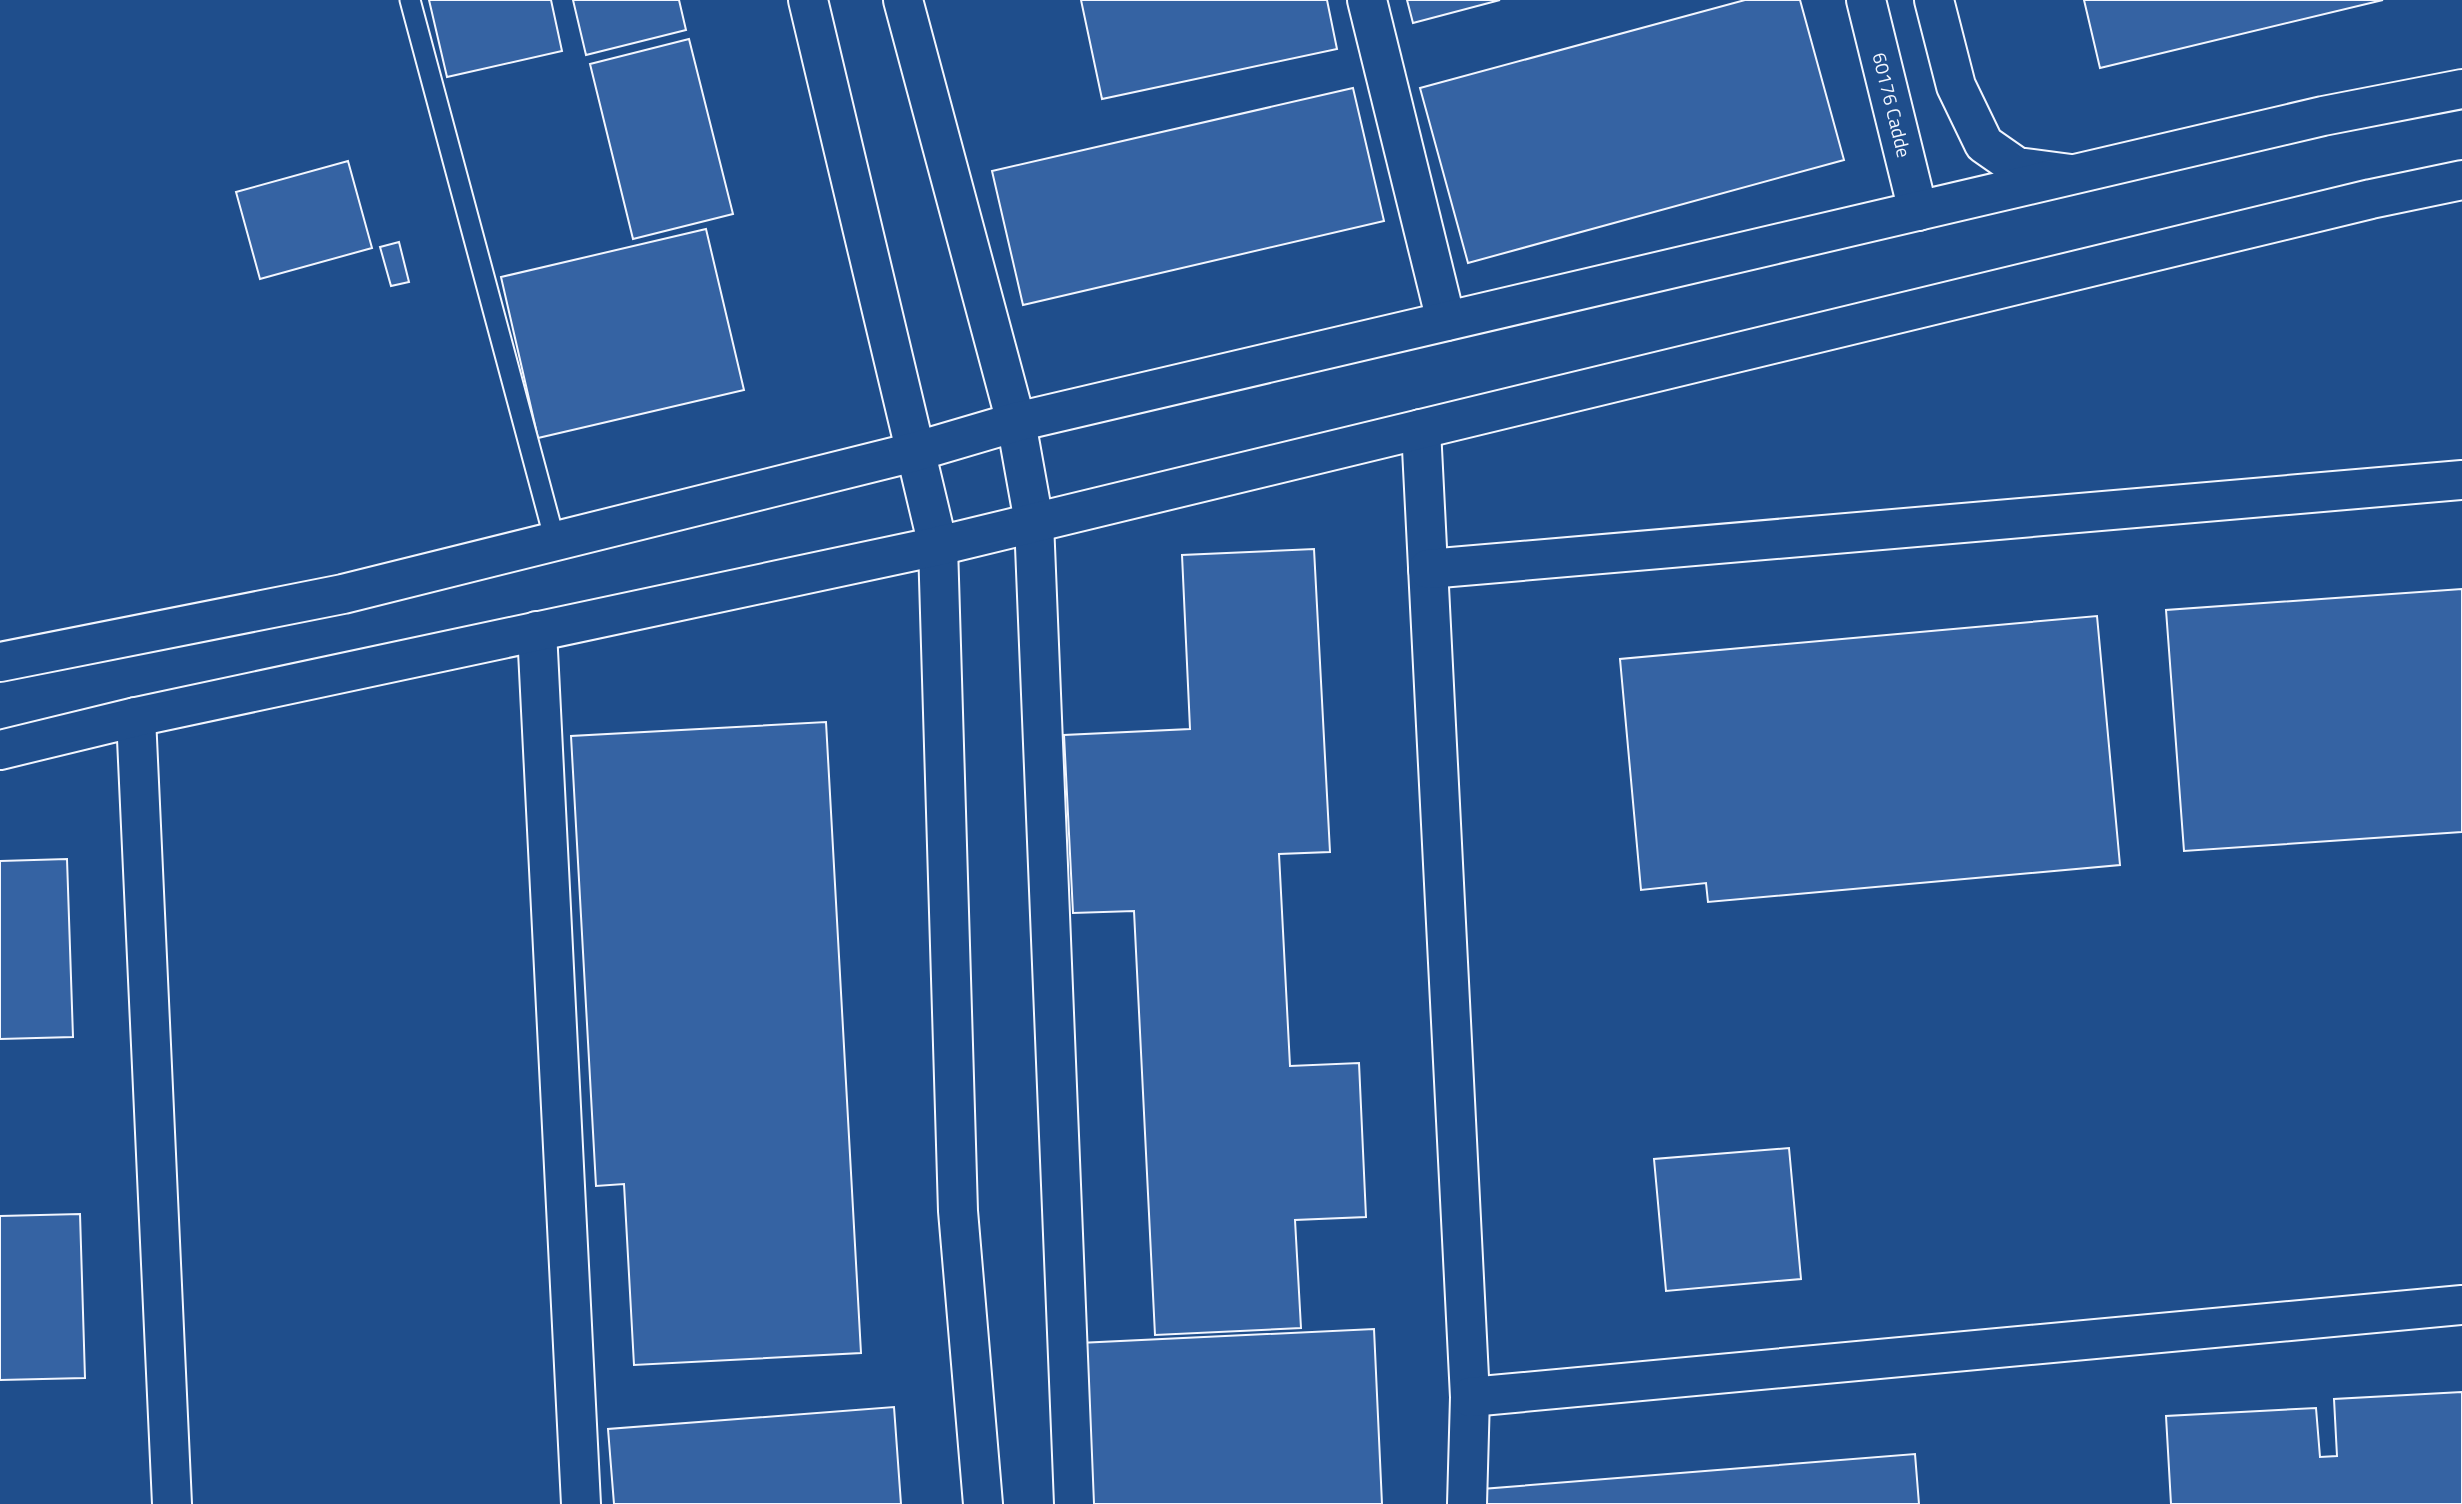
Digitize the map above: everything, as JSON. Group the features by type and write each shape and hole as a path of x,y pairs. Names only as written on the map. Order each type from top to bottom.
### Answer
{"street":[{"path":"808,0 938,546 958,1211 983,1504"},
{"path":"903,0 1016,422 1034,522 1074,1504"},
{"path":"1367,0 1446,321"},
{"name":"60176 Cadde","path":"1866,0 1918,211"},
{"path":"1934,0 1956,86 1984,144 2017,167 2076,175"},
{"path":"0,662 343,594 914,452 1016,422 2323,116 2462,89"},
{"path":"0,750 136,717 938,546 2371,199 2462,180"},
{"path":"1421,429 1470,1397 1467,1504"},
{"path":"1428,569 2462,480"},
{"path":"537,631 581,1504"},
{"path":"136,717 172,1504"},
{"path":"1470,1397 2462,1305"}],"lane":[{"path":"410,0 555,541"}],"building":[{"path":"429,0 551,0 562,51 447,77"},
{"path":"573,0 679,0 686,30 586,55"},
{"path":"1081,0 1327,0 1337,49 1102,99"},
{"path":"1407,0 1500,0 1413,23"},
{"path":"1745,0 1800,0 1844,160 1468,263 1420,88"},
{"path":"2084,0 2383,0 2100,68"},
{"path":"689,39 733,214 633,239 590,64"},
{"path":"1353,88 1384,221 1023,305 992,171"},
{"path":"348,161 372,248 260,279 236,192"},
{"path":"706,229 744,390 538,438 501,277"},
{"path":"399,242 409,282 391,286 380,247"},
{"path":"1314,549 1330,852 1279,854 1290,1066 1359,1063 1366,1217 1295,1220 1301,1328 1155,1335 1134,911 1073,913 1064,735 1190,729 1182,555"},
{"path":"2462,589 2462,832 2184,851 2166,610"},
{"path":"2097,616 2120,865 1708,902 1706,883 1641,890 1620,659"},
{"path":"826,722 861,1353 634,1365 624,1184 596,1186 571,736"},
{"path":"67,859 73,1037 0,1039 0,861"},
{"path":"1789,1148 1801,1279 1666,1291 1654,1159"},
{"path":"80,1214 85,1378 0,1380 0,1216"},
{"path":"1374,1329 1382,1504 1086,1504 1079,1343"},
{"path":"2462,1392 2462,1504 2171,1504 2166,1416 2316,1408 2320,1457 2337,1456 2334,1399"},
{"path":"894,1407 901,1504 614,1504 608,1429"},
{"path":"1915,1454 1919,1504 1483,1504 1482,1489"}]}
